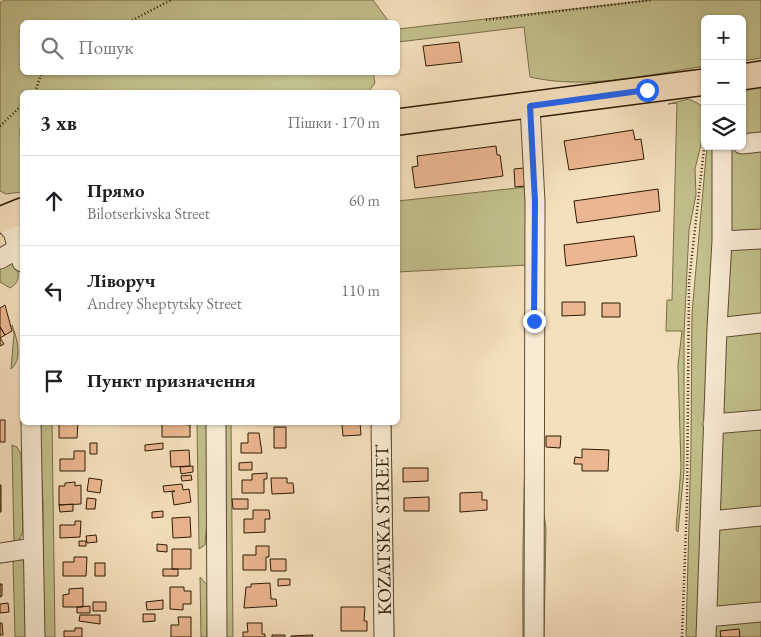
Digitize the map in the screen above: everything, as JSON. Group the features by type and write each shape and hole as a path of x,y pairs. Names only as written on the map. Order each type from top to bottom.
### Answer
{"main road":[{"path":"746,76 761,74"},
{"path":"400,122 701,83"}],"street":[{"path":"530,106 535,202 534,637"},
{"path":"746,144 761,142"},
{"path":"706,637 713,424 722,241 722,150"},
{"path":"5,214 20,252"},
{"path":"722,241 761,239"},
{"path":"0,259 20,255"},
{"path":"717,328 761,323"},
{"path":"713,424 761,420"},
{"path":"31,425 35,637"},
{"path":"216,425 218,637"},
{"name":"KOZATSKA STREET","path":"381,425 384,637"},
{"path":"710,521 761,516"},
{"path":"0,553 33,548"},
{"path":"707,617 761,612"}],"path":[{"path":"133,20 171,0"},
{"path":"486,20 651,0"},
{"path":"36,90 41,75"},
{"path":"0,126 20,107"},
{"path":"682,637 687,501 689,282 704,150"}],"shaded area":[{"path":"5,0 373,0 388,20 20,20 20,75 374,75 375,83 370,90 20,90 20,192 6,194 0,191 0,3"},
{"path":"651,0 761,0 761,58 746,60 746,15 701,15 701,67 617,80 573,82 530,77 524,27 400,42 400,29"},
{"path":"761,86 761,637 686,637 692,313 707,150 746,150 746,88"},
{"path":"689,99 701,106 701,144 695,169 696,195 689,230 684,333 684,471 678,532 676,530 681,467 678,365 682,331 666,331 667,300 672,300 677,103 668,104"},
{"path":"526,187 531,194 528,637 523,637 523,544 528,265 400,272 400,201"},
{"path":"9,261 15,264 18,270 16,283 10,288 0,282 0,264"},
{"path":"12,325 17,342 18,354 15,365 11,369 14,334"},
{"path":"38,425 52,425 55,637 43,637 43,503"},
{"path":"197,425 209,425 205,545 199,549"},
{"path":"221,425 231,425 233,637 224,637 224,549 226,547 226,539 223,536"},
{"path":"388,425 391,425 394,637 389,637"},
{"path":"12,445 17,447 21,454 23,531 18,543 14,542"},
{"path":"542,499 546,529 544,637 539,637"},
{"path":"0,556 24,557 27,637 15,637 13,561 0,563"},
{"path":"200,577 208,586 207,637 201,637"}],"building":[{"path":"459,42 462,62 426,66 423,46"},
{"path":"633,130 635,140 641,139 644,159 569,170 564,141"},
{"path":"496,146 497,155 500,155 503,176 415,188 412,167 418,166 417,156"},
{"path":"524,168 525,186 515,187 514,169"},
{"path":"658,189 660,211 577,223 574,201"},
{"path":"634,236 637,256 566,266 564,245"},
{"path":"562,302 585,302 585,315 562,316"},
{"path":"602,303 620,303 620,317 602,317"},
{"path":"5,305 12,331 5,335 0,327 0,308"},
{"path":"0,327 5,335 0,338"},
{"path":"0,338 4,344 0,346"},
{"path":"0,420 5,420 5,442 0,442"},
{"path":"59,425 78,425 77,438 59,438"},
{"path":"162,425 190,425 190,437 162,437"},
{"path":"342,425 360,425 361,435 343,436"},
{"path":"274,427 286,427 286,448 274,448"},
{"path":"248,433 259,433 262,453 241,453 241,443 248,443"},
{"path":"546,436 561,436 560,448 546,447"},
{"path":"90,443 97,443 97,454 90,454"},
{"path":"163,443 163,449 145,451 145,445"},
{"path":"582,449 609,450 608,471 582,471 582,464 574,464 575,457 582,458"},
{"path":"189,450 190,466 171,467 170,451"},
{"path":"74,451 85,451 85,471 60,471 60,459 74,459"},
{"path":"252,462 252,470 239,470 239,463"},
{"path":"193,466 193,472 181,474 180,467"},
{"path":"403,468 428,468 428,481 403,482"},
{"path":"267,473 267,479 264,479 264,493 242,493 242,480 252,480 252,474"},
{"path":"191,475 192,480 182,481 181,476"},
{"path":"89,478 102,480 100,493 87,491"},
{"path":"271,478 287,478 287,483 293,483 294,493 272,494"},
{"path":"75,482 75,486 81,485 81,504 59,505 59,486"},
{"path":"182,484 183,490 189,489 191,502 174,505 172,492 175,491 164,492 163,486"},
{"path":"1,485 1,512 0,512"},
{"path":"482,492 482,500 487,500 487,510 460,512 460,493"},
{"path":"429,497 429,511 404,511 404,498"},
{"path":"87,498 96,499 95,509 86,509"},
{"path":"232,499 248,499 248,509 233,509"},
{"path":"73,504 73,511 60,512 59,505"},
{"path":"253,510 269,510 270,519 265,519 265,532 244,533 244,519 253,519"},
{"path":"163,511 163,517 152,518 152,512"},
{"path":"190,517 191,537 173,538 172,518"},
{"path":"75,521 81,521 80,537 60,538 60,525 75,525"},
{"path":"96,535 97,542 87,543 86,536"},
{"path":"79,541 86,541 86,546 79,546"},
{"path":"157,544 167,545 167,552 157,551"},
{"path":"256,546 269,546 269,557 266,557 266,570 243,570 243,555 256,555"},
{"path":"172,549 191,549 191,569 172,569"},
{"path":"74,557 87,557 86,576 63,576 63,562 74,562"},
{"path":"270,559 286,559 286,571 271,571"},
{"path":"95,563 105,563 105,576 95,576"},
{"path":"163,569 178,569 178,576 163,576"},
{"path":"278,579 290,579 290,585 278,586"},
{"path":"270,583 271,599 276,599 277,606 244,608 246,587 251,587 251,584"},
{"path":"0,584 2,584 2,596 0,597"},
{"path":"170,587 184,587 184,591 191,591 191,604 183,604 183,610 170,609"},
{"path":"83,588 83,607 63,607 63,595 69,594 69,589"},
{"path":"163,600 163,609 147,610 146,602"},
{"path":"93,602 106,602 106,611 93,611"},
{"path":"8,603 9,612 0,613 0,604"},
{"path":"90,606 90,613 77,613 77,607"},
{"path":"341,607 365,607 364,621 367,621 367,631 341,631"},
{"path":"143,614 155,614 155,621 143,622"},
{"path":"80,615 100,615 100,624 79,621"},
{"path":"178,617 191,617 191,637 171,637 171,625 179,625"},
{"path":"0,623 2,623 3,635 0,635"},
{"path":"247,623 262,623 262,634 265,634 265,637 243,637 243,632 248,632"},
{"path":"75,628 82,628 82,637 64,637 64,631 75,631"},
{"path":"739,629 740,637 721,637 720,631"},
{"path":"272,635 285,635 285,637 272,637"},
{"path":"313,635 312,637 291,637 291,636"}],"route":[{"path":"534,321 535,202 530,106 647,90"}]}
